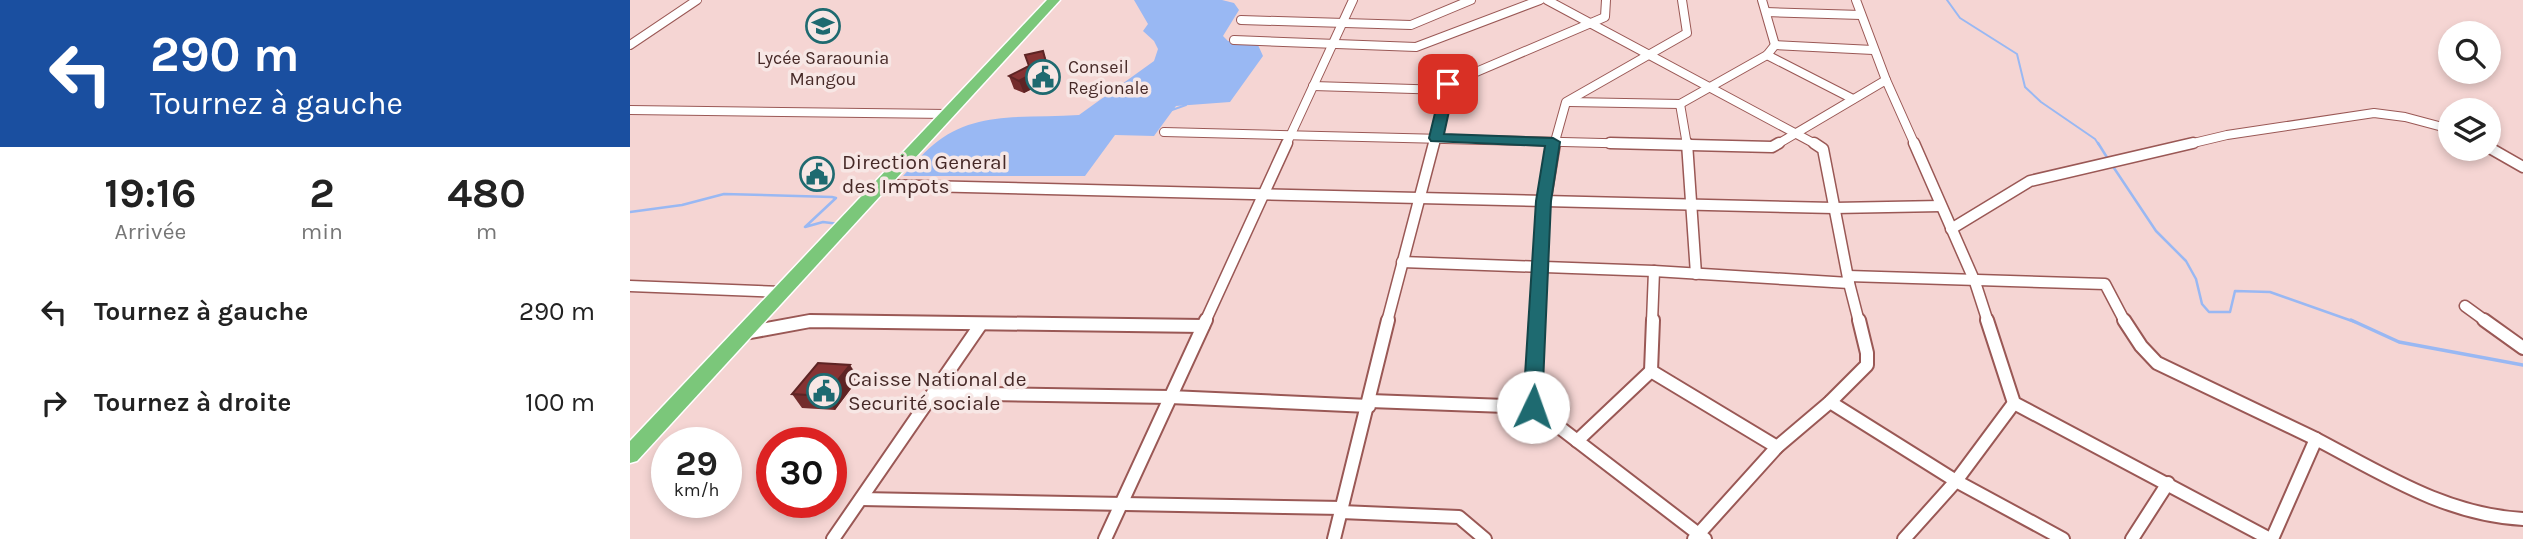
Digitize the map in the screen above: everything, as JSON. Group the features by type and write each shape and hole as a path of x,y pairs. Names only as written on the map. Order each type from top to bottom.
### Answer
{"highway":[{"path":"630,456 782,292 889,186 944,118 1054,0"}],"street":[{"path":"630,45 697,0"},
{"path":"1105,539 1353,0"},
{"path":"1241,20 1411,25 1471,0"},
{"path":"1234,40 1416,47 1541,0"},
{"path":"933,393 1533,407 1699,537 1777,447 1830,402 1867,365 1867,353 1848,279 1823,149 1797,132 1547,0"},
{"path":"1334,539 1448,84 1605,18 1606,0"},
{"path":"1533,407 1543,201 1553,142 1566,102 1687,33 1682,0"},
{"path":"1762,0 1775,45"},
{"path":"1856,0 1885,80 1975,282 2014,403 2168,482 2271,539 2316,439"},
{"path":"1766,12 1861,15"},
{"path":"1566,102 1680,104 1766,55 1775,45"},
{"path":"1775,45 1873,50"},
{"path":"1766,55 1853,99"},
{"path":"1164,132 1772,147 1885,80"},
{"path":"1313,86 1447,90"},
{"path":"1680,104 1687,145 1696,274"},
{"path":"630,110 944,118"},
{"path":"1951,229 2030,181 2227,135 2374,113 2405,117 2438,126"},
{"path":"2501,154 2523,167"},
{"path":"889,186 1834,208 1941,206"},
{"path":"1402,262 1848,279 2105,284 2140,346 2157,363 2453,508 2503,520 2523,519"},
{"path":"1577,441 1651,371 1654,271"},
{"path":"630,286 782,292"},
{"path":"2465,306 2523,348"},
{"path":"743,334 810,321 1203,326"},
{"path":"833,539 981,324"},
{"path":"1651,371 1777,447"},
{"path":"1830,402 1956,481 2063,539"},
{"path":"1904,539 1956,481 2014,403"},
{"path":"2132,539 2168,482"},
{"path":"861,499 1342,510 1459,517 1485,539"}],"water":[{"path":"1134,0 1222,0 1234,3 1239,10 1223,36 1228,41 1258,45 1263,56 1230,102 1176,106 1154,136 1115,135 1085,176 903,176 933,145 966,126 1003,118 1079,115 1154,61 1158,49 1143,31 1148,24"}],"building":[{"path":"1043,51 1046,62 1055,67 1041,69 1019,81 1009,76 1029,66 1025,55"},
{"path":"818,363 850,365 825,396 792,394"}],"waterway":[{"path":"1947,0 1960,18 2017,54 2025,87 2041,102 2095,139 2099,145"},
{"path":"1172,110 1186,105"},
{"path":"2098,143 2108,159"},
{"path":"2112,165 2156,231 2186,261 2196,279 2202,304 2209,312 2230,312 2235,291 2270,292 2355,322"},
{"path":"630,212 682,205 724,194 832,197 836,198 805,227 823,222 839,224"},
{"path":"2351,320 2399,342 2523,365"}],"place":[{"name":"Lycée Saraounia Mangou","path":"823,26"},
{"name":"Conseil Regionale","path":"1043,77"},
{"name":"Direction General des Impots","path":"817,174"},
{"name":"Caisse National de Securité sociale","path":"824,391"}],"route":[{"path":"1448,84 1436,138 1553,142 1543,201 1533,407"}]}
